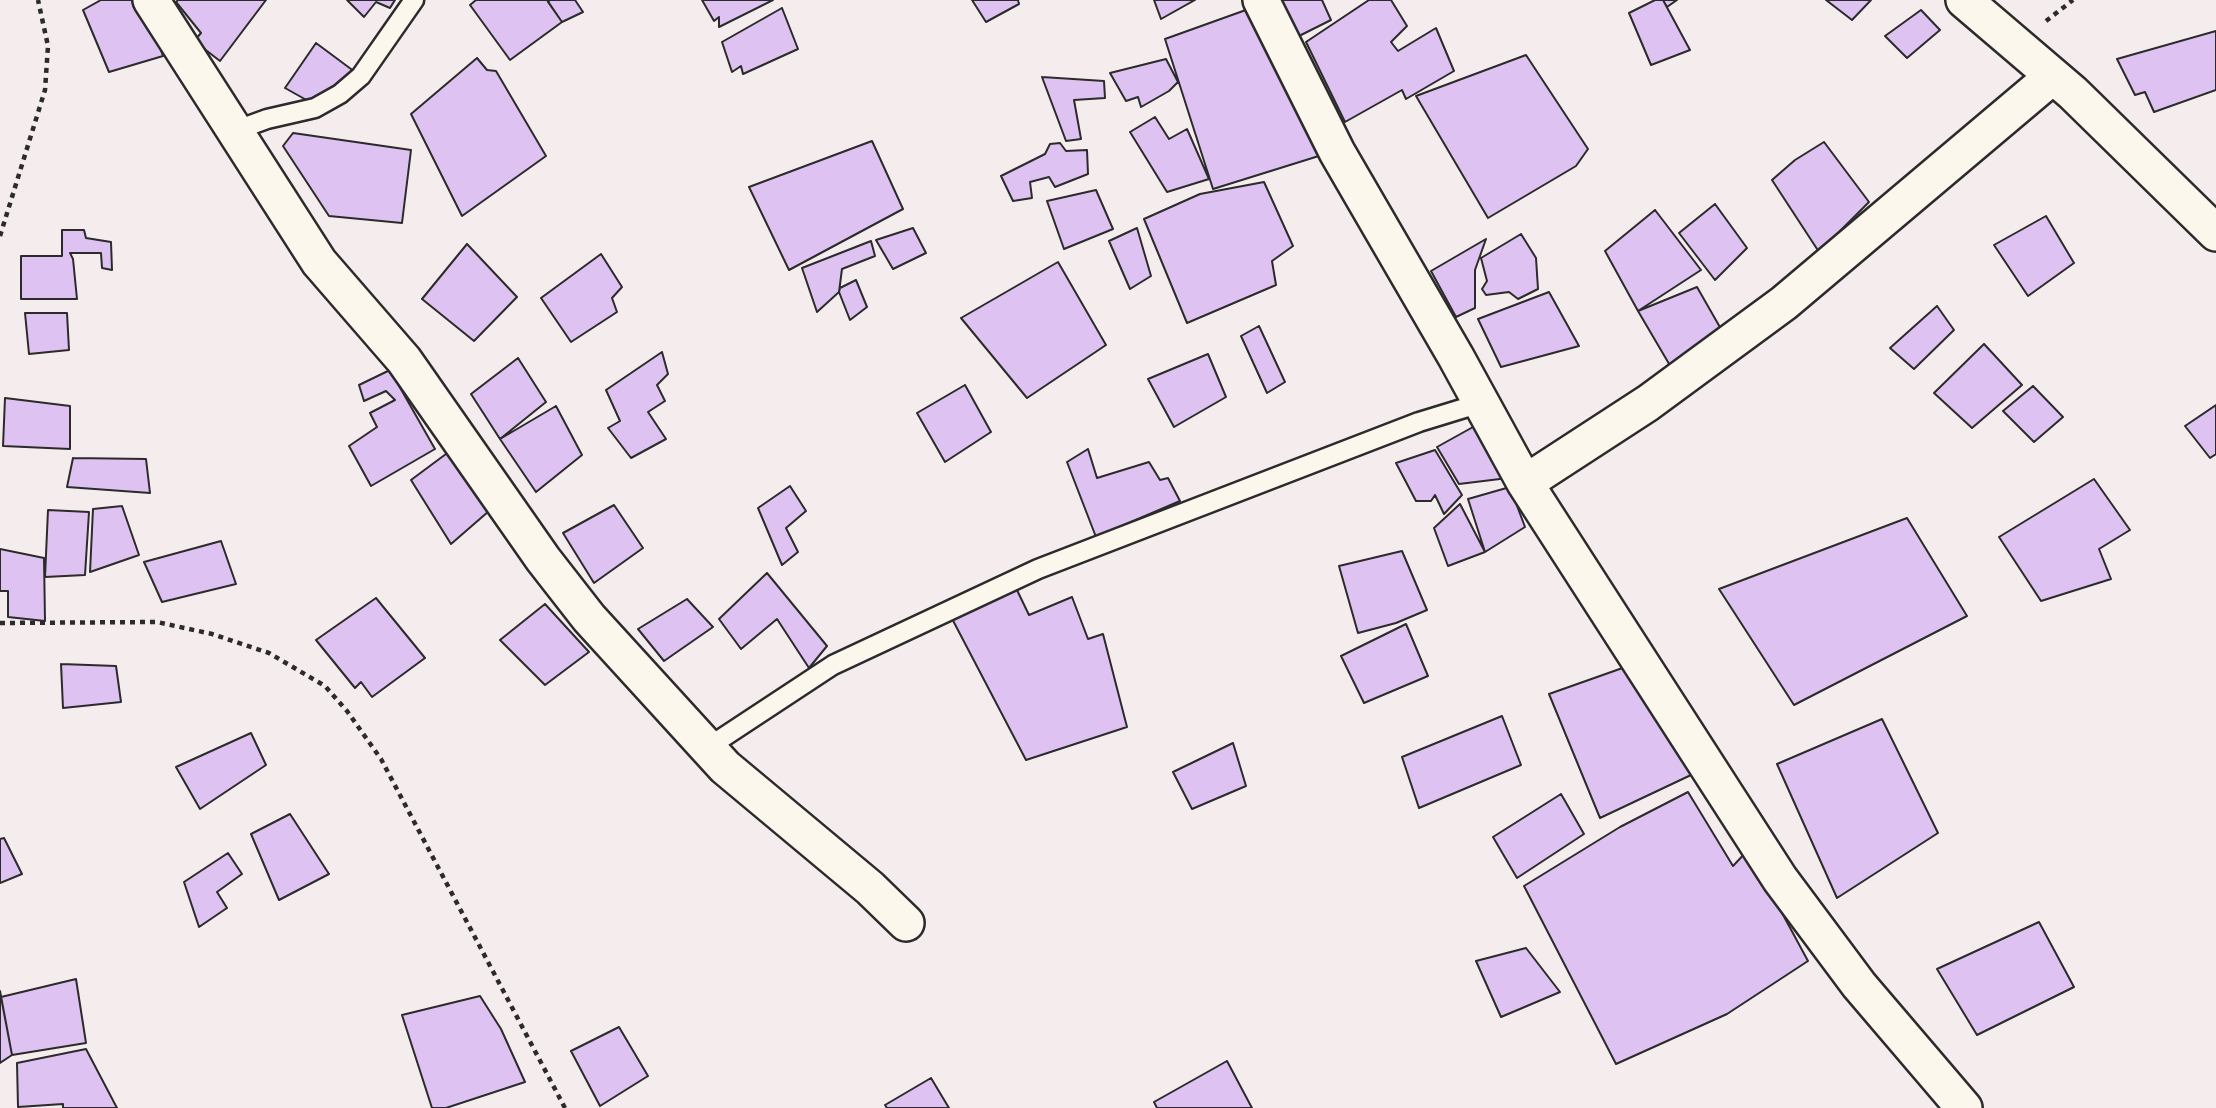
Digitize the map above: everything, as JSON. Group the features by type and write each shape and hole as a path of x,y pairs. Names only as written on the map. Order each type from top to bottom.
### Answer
{"street":[{"path":"151,0 319,262 404,360 543,559 589,618 724,767 870,888 906,923"},
{"path":"1261,0 1337,152 1525,483 1780,879 1859,985 1964,1108"},
{"path":"1964,0 2053,76 2216,233"},
{"path":"1525,483 1648,403 1784,303 2053,76"}],"lane":[{"path":"236,130 267,119 315,108 340,94 361,76 414,0"},
{"path":"707,748 833,665 1038,569 1419,422 1481,403"}],"path":[{"path":"0,236 45,90 48,46 38,0"},
{"path":"0,623 158,622 212,634 269,653 325,686 382,759 565,1108"}],"building":[{"path":"101,0 135,0 147,8 163,56 109,72 83,10"},
{"path":"266,0 220,61 194,41 201,33 176,2"},
{"path":"347,0 395,0 390,8 376,2 364,17"},
{"path":"476,0 547,0 562,22 510,60 470,5"},
{"path":"575,0 583,12 562,22 548,2"},
{"path":"702,0 773,0 719,27 719,17 714,21"},
{"path":"972,0 1018,0 1019,4 986,22"},
{"path":"1154,0 1195,0 1161,19"},
{"path":"1279,0 1322,0 1331,20 1295,38"},
{"path":"1369,0 1391,0 1407,26 1391,42 1398,51 1436,28 1454,71 1406,99 1402,90 1345,122 1306,42"},
{"path":"1655,0 1663,0 1690,50 1651,65 1629,13"},
{"path":"1663,0 1677,0 1667,7"},
{"path":"1826,0 1871,0 1852,20"},
{"path":"1257,6 1322,155 1213,189 1165,39"},
{"path":"782,8 798,49 743,74 741,66 732,72 722,42"},
{"path":"1921,10 1940,30 1907,58 1885,36"},
{"path":"2216,31 2216,90 2154,112 2145,92 2135,95 2117,59"},
{"path":"316,43 355,72 337,96 310,102 285,88"},
{"path":"1526,55 1588,149 1576,166 1488,218 1416,96"},
{"path":"477,58 487,70 496,71 546,156 462,216 411,114"},
{"path":"1166,59 1178,82 1169,91 1141,107 1138,97 1126,101 1110,73"},
{"path":"1042,77 1104,81 1105,98 1074,100 1081,139 1066,141"},
{"path":"1155,117 1169,139 1187,129 1209,179 1167,192 1130,132"},
{"path":"293,133 411,150 402,223 329,216 283,146"},
{"path":"872,141 903,209 789,270 749,187"},
{"path":"1824,142 1869,202 1819,252 1772,180 1795,160"},
{"path":"1060,143 1066,151 1087,150 1088,174 1055,187 1049,177 1030,182 1032,198 1013,201 1001,176 1045,154 1050,144"},
{"path":"1264,182 1293,246 1272,261 1276,285 1187,323 1144,219 1200,194"},
{"path":"1096,190 1113,229 1064,249 1047,201"},
{"path":"1715,204 1747,248 1715,280 1679,233"},
{"path":"1655,210 1701,270 1638,311 1605,251"},
{"path":"2046,216 2074,263 2028,296 1994,245"},
{"path":"913,228 926,253 893,269 876,240"},
{"path":"1137,228 1151,276 1130,289 1109,241"},
{"path":"62,230 84,230 86,238 111,242 112,270 102,268 101,253 70,253 77,299 21,299 21,256 62,256"},
{"path":"1521,234 1536,258 1538,289 1518,299 1509,292 1486,295 1482,289 1487,281 1481,258"},
{"path":"1486,239 1475,270 1475,308 1456,317 1431,271"},
{"path":"871,241 875,256 842,269 839,292 817,312 802,268"},
{"path":"467,244 517,297 474,341 422,299"},
{"path":"601,254 622,287 612,298 617,312 571,342 541,298"},
{"path":"1058,262 1106,345 1027,398 961,318"},
{"path":"856,280 867,307 850,320 839,292 840,288"},
{"path":"1697,287 1725,336 1675,374 1638,311"},
{"path":"1549,292 1579,346 1501,367 1478,319"},
{"path":"1937,306 1954,330 1914,369 1890,348"},
{"path":"25,313 67,313 69,350 29,354"},
{"path":"1259,326 1285,382 1267,393 1241,336"},
{"path":"1984,344 2022,385 1972,428 1934,393"},
{"path":"662,352 668,374 657,385 665,401 648,412 666,439 631,458 608,428 620,421 606,390"},
{"path":"1208,354 1226,397 1174,427 1148,379"},
{"path":"518,358 546,402 500,439 471,394"},
{"path":"390,370 435,449 371,486 349,446 377,427 370,413 395,400 386,391 364,401 359,385"},
{"path":"965,385 991,432 945,462 917,413"},
{"path":"2033,386 2063,417 2034,442 2003,411"},
{"path":"5,398 70,406 70,449 3,446"},
{"path":"2216,405 2216,454 2210,458 2185,426"},
{"path":"556,406 582,455 536,492 500,439"},
{"path":"1482,422 1508,478 1459,484 1437,447"},
{"path":"1088,449 1097,478 1149,462 1160,480 1168,478 1180,501 1096,537 1067,462"},
{"path":"1435,450 1462,495 1444,514 1435,495 1431,501 1416,501 1396,463"},
{"path":"450,451 489,511 451,544 411,480"},
{"path":"73,458 146,459 150,493 67,487"},
{"path":"2094,479 2130,530 2099,549 2111,579 2041,601 1999,537"},
{"path":"790,486 806,511 786,528 798,552 782,565 758,508"},
{"path":"1510,487 1525,527 1485,552 1468,499"},
{"path":"1460,504 1485,552 1448,566 1434,528"},
{"path":"614,505 643,548 594,583 563,533"},
{"path":"122,506 139,555 90,572 93,509"},
{"path":"48,510 89,512 85,575 45,577"},
{"path":"1907,518 1967,616 1794,705 1719,589"},
{"path":"221,541 236,584 162,602 144,562"},
{"path":"0,549 44,558 45,621 8,617 8,591 0,591"},
{"path":"1402,551 1427,610 1396,623 1358,633 1339,566"},
{"path":"767,573 827,646 809,668 777,619 741,649 719,619"},
{"path":"1016,588 1029,615 1072,597 1088,639 1103,634 1127,727 1026,760 948,611"},
{"path":"376,598 425,658 372,697 361,682 355,688 316,640"},
{"path":"687,599 713,627 664,661 638,629"},
{"path":"545,604 589,652 545,685 500,640"},
{"path":"1406,624 1428,676 1364,703 1341,656"},
{"path":"61,664 116,666 121,702 63,708"},
{"path":"1631,665 1691,775 1600,818 1549,694"},
{"path":"1502,716 1521,765 1419,808 1402,757"},
{"path":"1882,719 1938,833 1837,898 1777,764"},
{"path":"251,733 266,765 200,809 176,767"},
{"path":"1233,743 1246,786 1192,809 1173,772"},
{"path":"1688,792 1733,866 1748,850 1808,961 1727,1014 1616,1064 1524,886 1620,827"},
{"path":"1561,794 1584,834 1517,878 1493,837"},
{"path":"290,814 329,874 279,900 251,834"},
{"path":"4,838 22,874 0,883 0,839"},
{"path":"228,853 242,874 217,892 227,908 199,927 184,882"},
{"path":"2039,922 2074,987 1977,1035 1937,969"},
{"path":"1526,948 1560,992 1501,1017 1476,961"},
{"path":"76,979 86,1043 12,1055 1,997"},
{"path":"0,991 12,1055 0,1063"},
{"path":"480,996 501,1029 525,1082 446,1108 432,1108 402,1015"},
{"path":"619,1027 648,1076 600,1106 571,1051"},
{"path":"86,1049 117,1108 63,1108 63,1104 18,1107 17,1063"},
{"path":"1227,1061 1252,1108 1157,1108 1154,1102"},
{"path":"931,1078 949,1108 887,1108 885,1105"}]}
